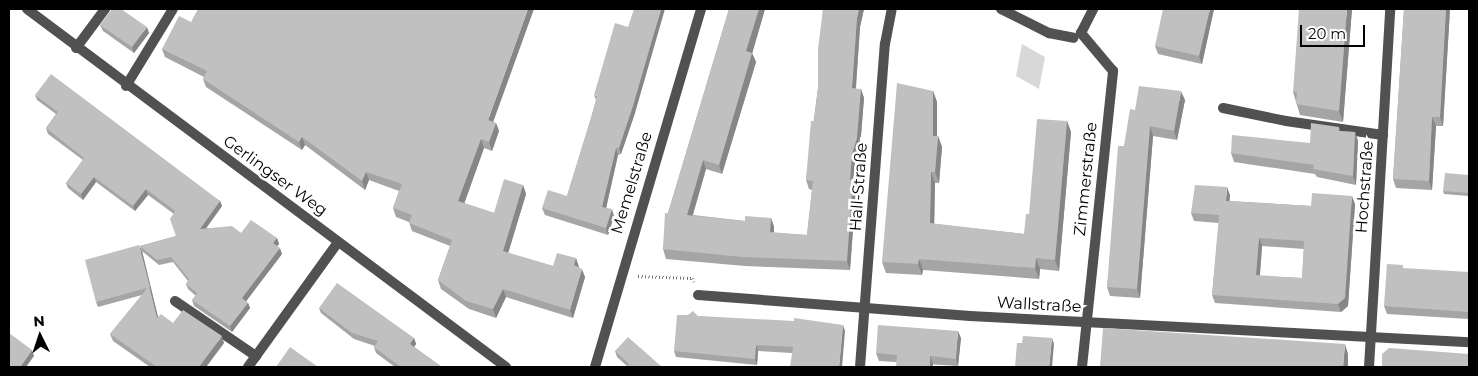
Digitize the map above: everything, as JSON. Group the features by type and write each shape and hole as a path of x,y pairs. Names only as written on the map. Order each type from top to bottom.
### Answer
{"street":[{"name":"Gerlingser Weg","path":"26,9 126,86 506,367"},
{"path":"76,48 105,9"},
{"path":"126,86 173,9"},
{"name":"Memelstraße","path":"595,367 620,275 701,9"},
{"name":"Hall-Straße","path":"860,367 885,44 892,9"},
{"path":"1001,9 1049,32 1074,38"},
{"name":"Zimmerstraße","path":"1082,367 1085,323 1113,71 1081,33 1093,9"},
{"name":"Hochstraße","path":"1369,367 1390,9"},
{"path":"1223,108 1286,122 1383,135"},
{"path":"248,367 338,242"},
{"name":"Wallstraße","path":"698,295 1085,323 1469,342"},
{"path":"175,301 256,356"}],"path":[{"path":"620,275 692,278 698,295"}],"shaded area":[{"path":"1022,44 1045,57 1039,89 1016,76"}],"building":[{"path":"112,9 121,9 147,27 132,47 100,25"},
{"path":"198,9 528,9 488,120 496,123 489,142 481,139 458,201 494,213 504,179 523,185 503,251 553,266 557,253 576,258 574,265 582,269 570,310 503,289 493,309 466,301 438,280 452,240 409,223 412,215 393,208 402,184 366,172 362,181 302,137 299,142 203,79 207,71 162,49 179,16 191,22"},
{"path":"634,9 661,9 633,106 619,148 616,148 602,207 612,209 606,228 542,208 548,190 567,196 591,118 597,96 594,95 615,23 628,27"},
{"path":"729,9 759,9 746,51 752,53 719,165 703,160 687,215 745,221 745,216 771,218 770,232 807,235 813,181 806,180 811,121 814,121 818,88 818,49 823,9 859,9 852,88 861,89 857,138 852,154 850,180 853,180 847,261 742,257 663,249 665,213 668,213"},
{"path":"1163,9 1210,9 1199,56 1155,46"},
{"path":"1299,9 1347,9 1339,111 1296,104 1297,92 1293,92"},
{"path":"1404,9 1446,9 1440,117 1432,117 1429,181 1393,179"},
{"path":"51,74 220,201 200,229 232,226 241,233 251,220 277,238 273,243 280,248 242,298 248,303 230,326 192,300 197,293 186,284 189,279 171,257 157,260 140,246 176,236 170,219 175,211 146,189 133,206 94,177 81,194 66,183 84,158 46,128 58,112 35,95"},
{"path":"897,83 933,91 933,136 938,136 935,172 931,172 930,223 1024,234 1026,214 1029,214 1037,119 1067,121 1055,260 1036,258 1035,268 919,259 918,264 882,262"},
{"path":"1139,86 1181,91 1174,131 1150,126 1137,289 1107,287 1118,146 1124,146 1130,109 1135,110"},
{"path":"1311,123 1339,127 1338,131 1355,132 1353,176 1313,169 1314,165 1231,153 1232,135 1310,143"},
{"path":"1445,173 1469,175 1469,193 1443,191"},
{"path":"1195,185 1227,187 1226,201 1311,206 1312,193 1352,196 1345,298 1338,304 1212,295 1219,215 1191,213","holes":["1259,238 1304,241 1302,278 1256,275"]},
{"path":"139,245 150,287 96,302 85,260"},
{"path":"1387,264 1403,265 1403,268 1469,272 1469,312 1384,306"},
{"path":"337,283 414,338 410,344 442,367 401,367 374,347 378,341 352,333 319,308"},
{"path":"149,286 157,318 161,314 173,323 183,310 222,336 199,367 157,367 110,334"},
{"path":"693,311 698,316 794,321 794,318 843,325 839,367 790,367 793,347 756,345 755,359 674,351 677,315 688,315"},
{"path":"878,325 958,331 956,359 930,356 930,367 896,367 897,355 876,353"},
{"path":"1103,328 1345,344 1343,367 1100,367"},
{"path":"9,333 32,350 20,367 9,367"},
{"path":"1023,336 1052,338 1049,367 1015,367 1017,343 1022,343"},
{"path":"628,337 662,367 626,367 629,364 615,351"},
{"path":"290,347 318,367 276,367"},
{"path":"1389,348 1469,354 1469,367 1382,367 1382,354"}]}
